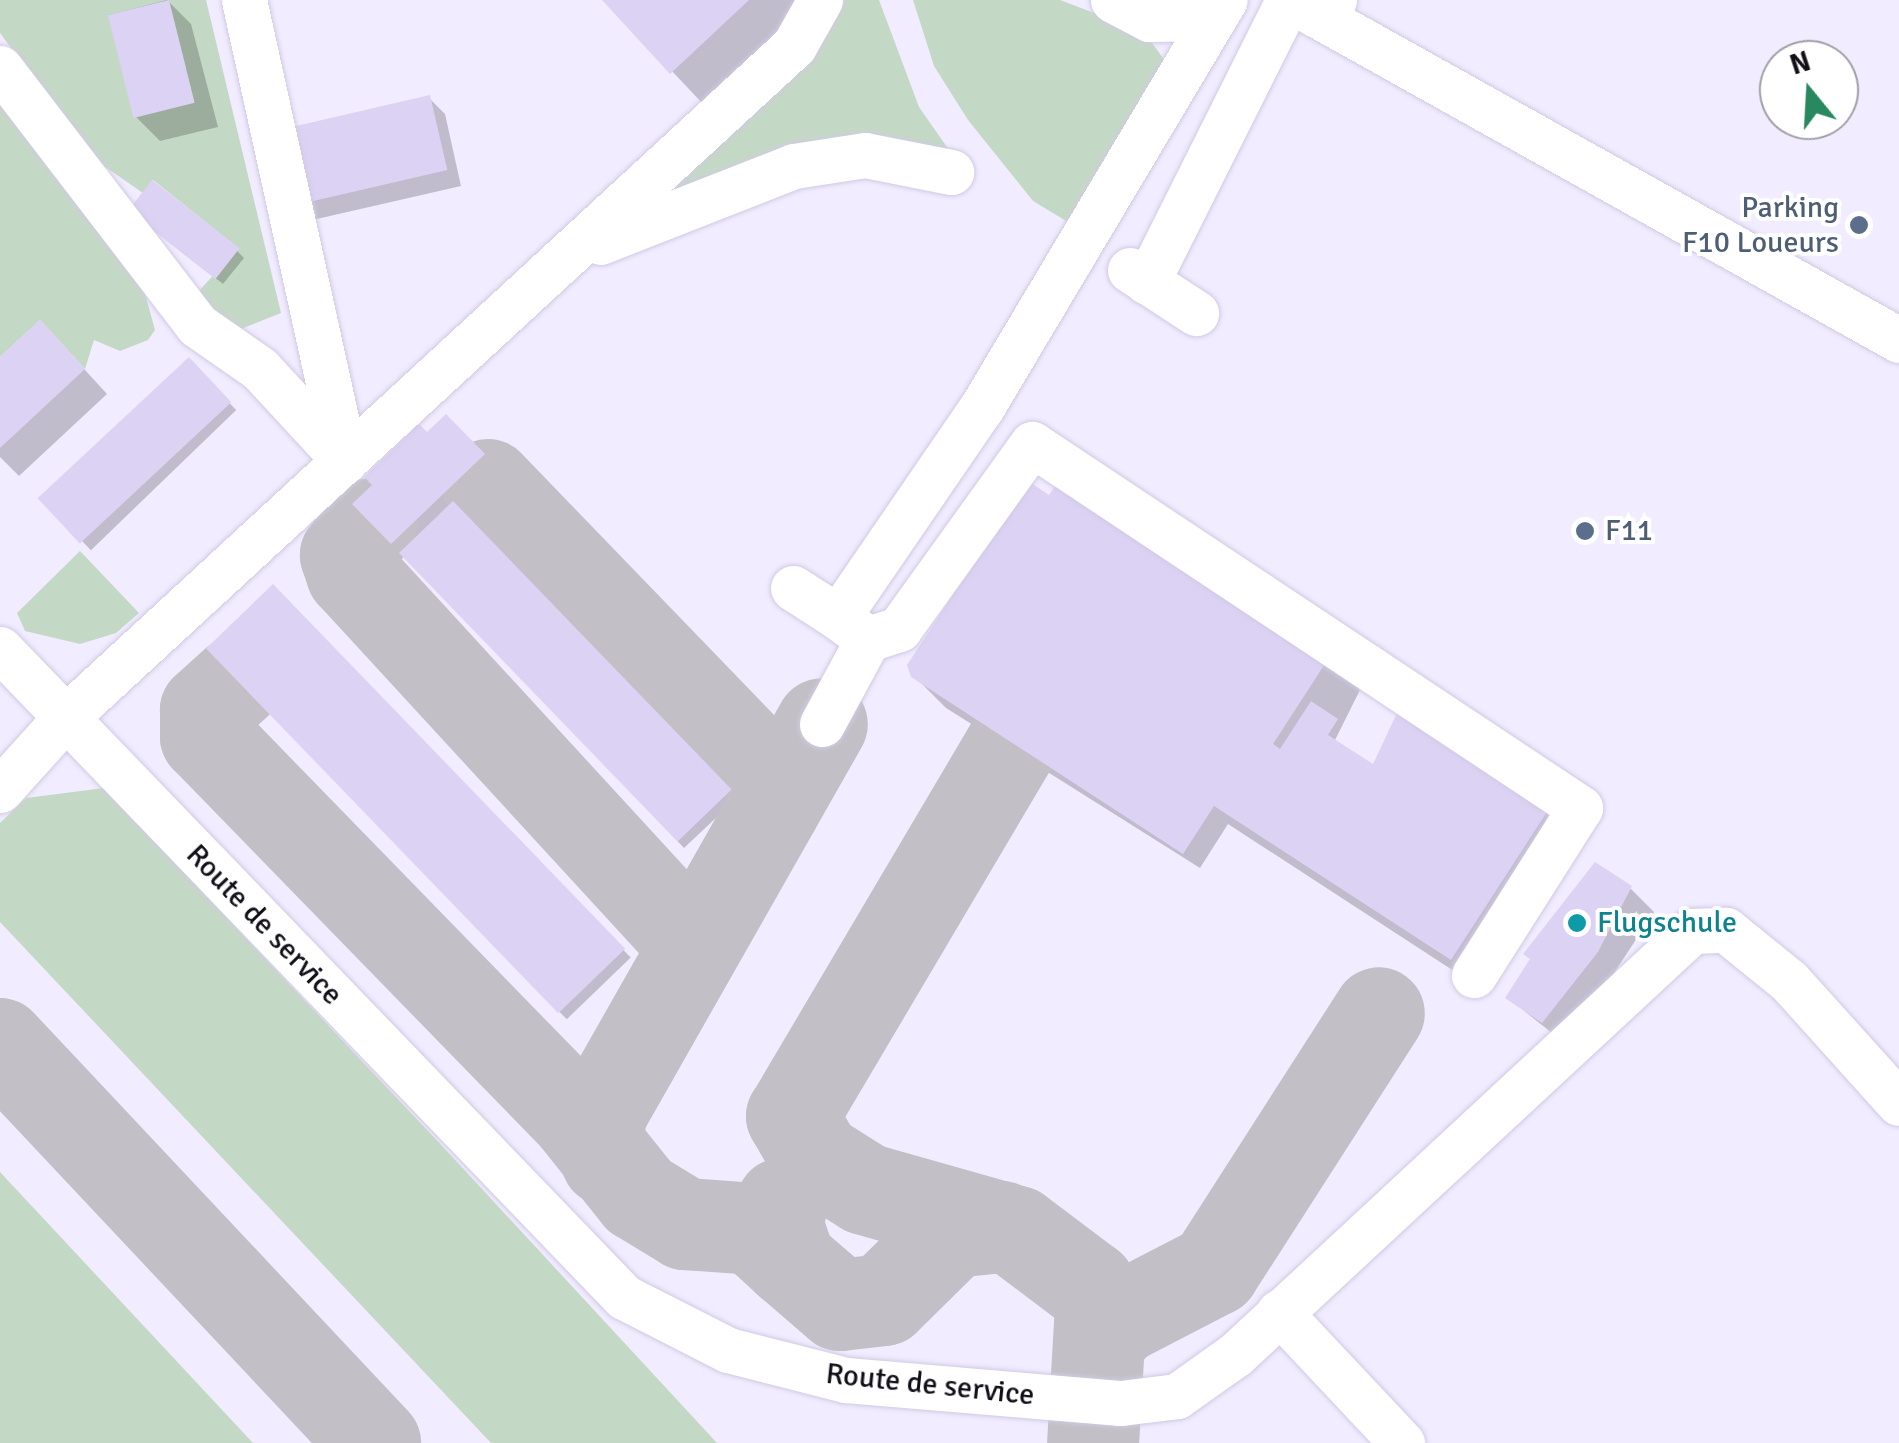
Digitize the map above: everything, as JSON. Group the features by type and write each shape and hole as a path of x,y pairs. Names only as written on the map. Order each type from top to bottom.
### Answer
{"street":[{"path":"244,0 345,461"},
{"path":"0,790 66,717 580,250 794,46 820,0"},
{"path":"1113,0 1150,19 1220,9"},
{"path":"1196,313 1139,276 1288,0 1326,8 1899,340"},
{"path":"822,724 854,628 1220,9"},
{"path":"0,68 197,325 260,369 345,461"},
{"path":"580,250 794,166 865,155 950,172"},
{"path":"792,588 854,628 898,629 1032,444 1580,808 1474,975"},
{"name":"Route de service","path":"0,649 571,1248 624,1297 728,1350 846,1380 1121,1403 1177,1396 1278,1312 1692,931 1726,930 1788,981 1899,1102"},
{"path":"1278,1312 1402,1443"}],"shaded area":[{"path":"0,0 1899,0 1899,1443 0,1443"}],"green space":[{"path":"0,0 206,0 281,313 231,333 199,291 238,248 153,180 143,193 91,157 0,33"},
{"path":"839,0 879,0 919,107 956,160 672,197 668,190"},
{"path":"913,0 1060,0 1144,32 1168,65 1071,224 1033,201 968,120 934,66"},
{"path":"0,105 138,268 155,330 148,340 120,351 94,340 85,369 40,320 0,357"},
{"path":"80,551 139,613 116,633 80,644 25,631 17,613"},
{"path":"104,788 717,1443 491,1443 0,922 0,823 26,798"},
{"path":"0,1172 253,1443 0,1443"}],"building":[{"path":"169,0 195,103 134,118 108,15"},
{"path":"602,0 749,0 670,74"},
{"path":"430,95 447,170 278,209 260,134"},
{"path":"152,180 239,248 215,279 128,211"},
{"path":"40,320 85,369 0,448 0,357"},
{"path":"189,357 231,402 80,544 38,498"},
{"path":"446,414 485,454 391,544 352,504 372,485 364,477 419,424 427,432"},
{"path":"1059,480 1330,656 1273,744 1280,749 1311,701 1338,719 1328,735 1373,764 1397,713 1549,809 1451,960 1214,806 1183,854 911,677 907,665 1018,496 1031,483 1049,495"},
{"path":"453,501 732,789 678,842 399,553"},
{"path":"273,584 625,949 558,1013 206,649"},
{"name":"Flugschule","path":"1595,862 1632,886 1598,952 1542,1023 1505,998 1530,959 1523,954"}],"taxiway":[{"path":"488,485 768,775 774,808"},
{"path":"371,524 346,555 352,573 694,945"},
{"path":"237,682 206,710 206,737 576,1117 639,1196 685,1224 754,1229 790,1262"},
{"path":"607,1160 598,1140 601,1113 822,724"},
{"path":"1013,743 792,1116 816,1158 865,1189 1017,1232 1090,1287 1101,1306 1093,1443"},
{"path":"1100,1339 1119,1319 1214,1270 1379,1013"},
{"path":"0,1044 375,1443"},
{"path":"782,1204 777,1224 790,1262 840,1305 884,1300 953,1232 1002,1227"}],"place":[{"name":"Parking F10 Loueurs","path":"1859,225"},
{"name":"F11","path":"1585,531"},
{"name":"Flugschule","path":"1577,923"}]}
